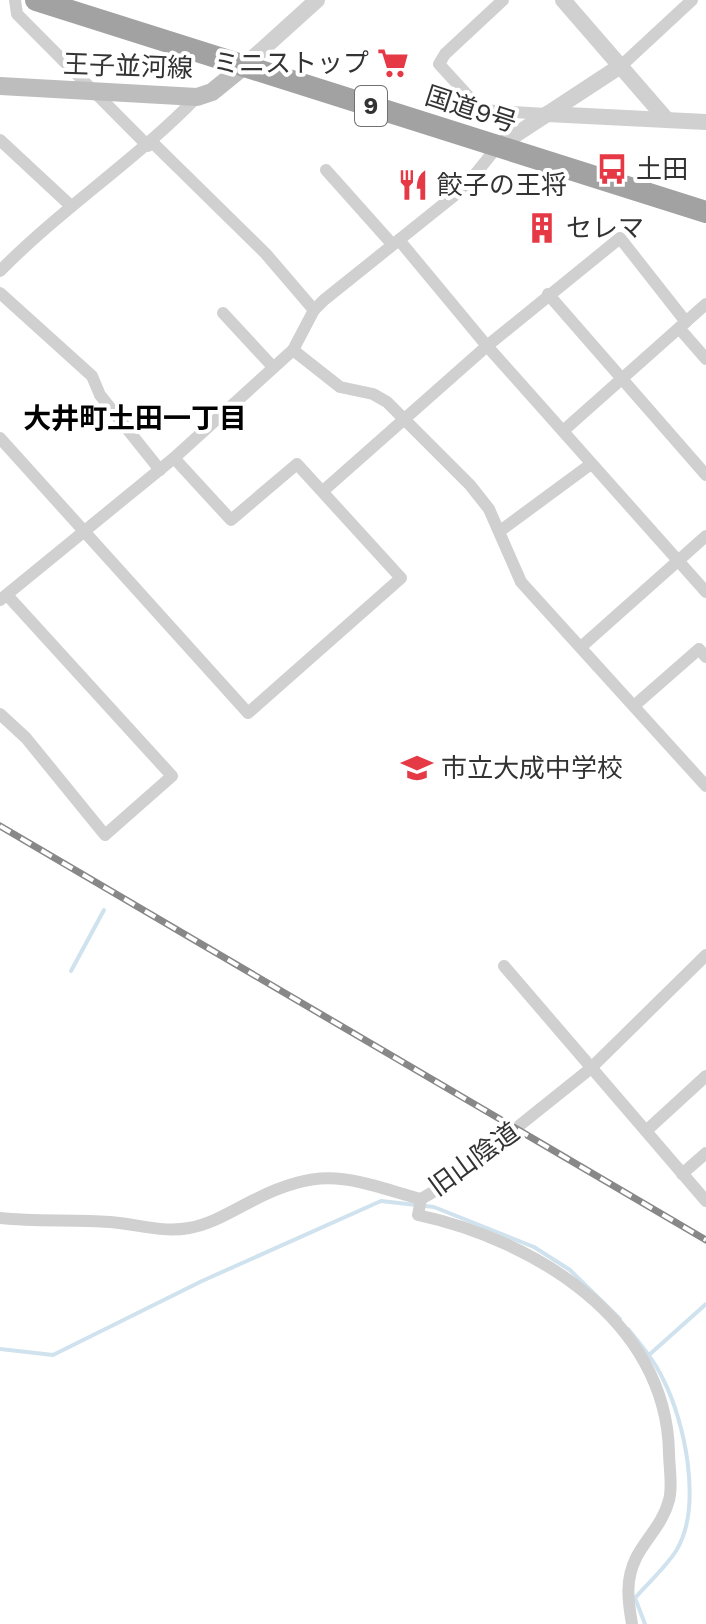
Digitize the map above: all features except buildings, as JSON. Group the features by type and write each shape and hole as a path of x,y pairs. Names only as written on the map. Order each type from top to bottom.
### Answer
{"highway":[{"name":"国道9号","path":"36,0 706,212"}],"main road":[{"name":"王子並河線","path":"0,86 197,97 212,92 244,66"}],"street":[{"path":"15,0 17,14 266,254 314,310"},
{"path":"244,66 317,0"},
{"path":"503,0 445,54 439,64 481,110 490,113 706,122"},
{"path":"563,0 667,120"},
{"path":"0,714 26,738 105,835 172,776 4,598 174,458 293,350 314,310 465,187 497,147 622,65 692,0"},
{"path":"0,271 43,227 150,144 197,97"},
{"path":"0,140 71,206"},
{"path":"326,170 396,242 706,592"},
{"path":"323,491 548,294 620,238 706,359"},
{"path":"0,293 92,376 100,395 160,470"},
{"path":"548,294 706,475"},
{"path":"563,431 706,304"},
{"path":"223,313 273,367"},
{"path":"293,350 340,387 373,394 406,418 470,485 500,531 521,582 706,786"},
{"path":"0,438 248,713 401,578 297,464 231,520 174,458"},
{"path":"500,531 591,464"},
{"path":"581,647 706,536"},
{"path":"635,705 699,649 706,657"},
{"name":"旧山陰道","path":"0,1218 110,1222 159,1230 188,1229 210,1223 287,1184 315,1177 351,1178 421,1199 445,1185 590,1069 706,955"},
{"path":"504,966 706,1201"},
{"path":"646,1131 706,1076"},
{"path":"682,1174 706,1153"},
{"path":"421,1199 418,1215 461,1224 497,1239 568,1277 645,1359 659,1389 668,1425 670,1498 658,1527 636,1558 627,1590 632,1624"}],"waterway":[{"path":"71,971 104,910"},
{"path":"0,1349 53,1355 202,1281 381,1201 434,1207 534,1247 570,1270 620,1319"},
{"path":"649,1355 706,1304"},
{"path":"628,1329 656,1365 671,1397 684,1441 690,1489 684,1533 676,1551 635,1598 645,1624"}],"railway":[{"path":"0,826 706,1240"}],"place":[{"name":"ミニストップ","path":"393,63"},
{"name":"土田","path":"612,169"},
{"name":"餃子の王将","path":"413,185"},
{"name":"セレマ","path":"542,228"},
{"name":"市立大成中学校","path":"417,768"}],"district":[{"name":"大井町土田一丁目","path":"135,418"}]}
